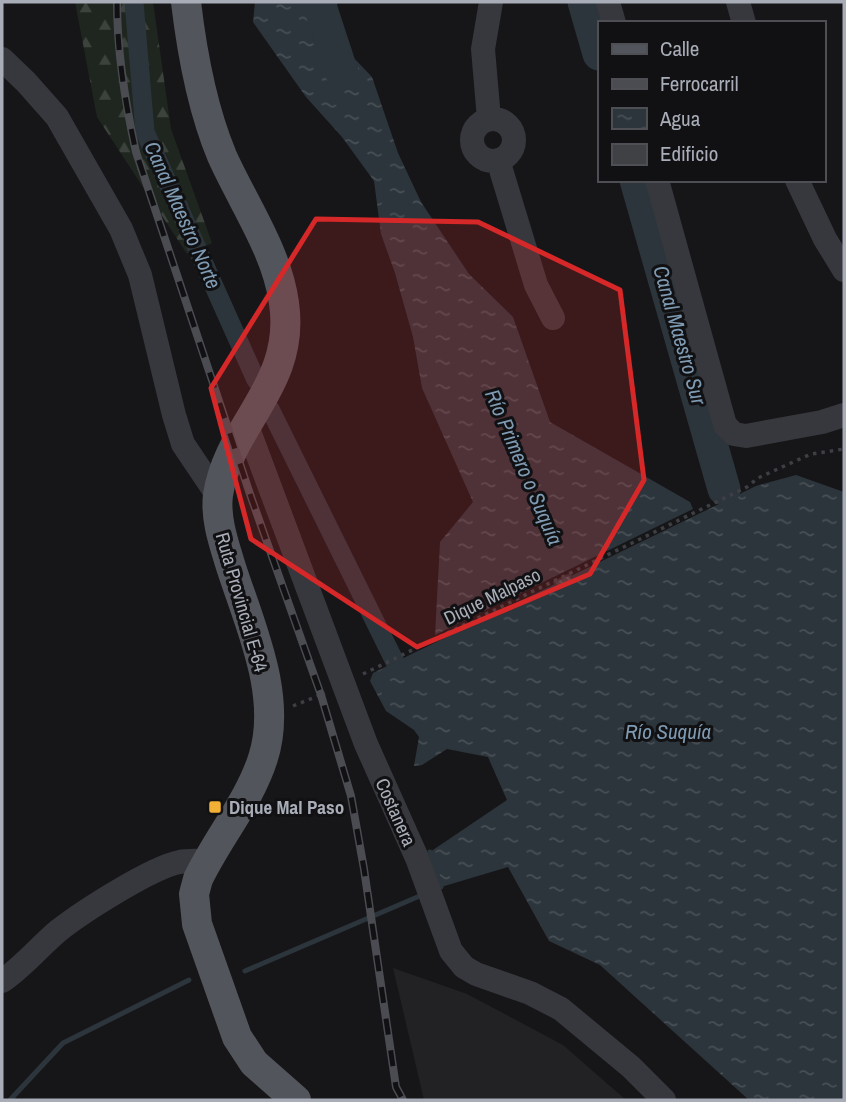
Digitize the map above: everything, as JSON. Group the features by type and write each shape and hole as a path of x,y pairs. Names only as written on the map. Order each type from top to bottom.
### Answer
{"main road":[{"name":"Ruta Provincial E-64","path":"186,2 201,90 213,132 274,266 284,299 285,335 283,352 270,385 228,461 218,496 223,540 262,671 269,714 263,759 198,879 194,894 197,924 224,1006 245,1052 296,1100"}],"street":[{"path":"491,2 482,49 489,119 496,118 509,125 514,139 510,153 498,160 536,285 553,318"},
{"path":"608,2 613,21"},
{"path":"738,2 743,21"},
{"path":"2,59 57,117 121,229 140,275 174,415 184,444 218,496"},
{"path":"658,182 725,425 734,434 746,436 844,415"},
{"path":"798,182 825,239 844,270"},
{"name":"Costanera","path":"247,426 353,680 366,744 417,858 446,940 457,959 475,974 530,992 561,1009 631,1067 664,1100"},
{"path":"2,981 58,932 87,911 156,870 178,862 206,861"}],"path":[{"name":"Dique Malpaso","path":"269,714 307,702 353,680 747,487 758,478 811,454 844,449"}],"highlighted area":[{"path":"316,219 478,222 620,290 644,480 590,574 417,647 251,539 211,388"}],"shaded area":[{"path":"393,968 467,994 563,1045 626,1100 424,1100"}],"green space":[{"path":"75,2 153,2 171,129 212,243 187,254 97,117"}],"water":[{"path":"255,2 313,2 312,14 372,77 398,153 421,202 469,274 513,317 550,422 690,502 693,509 435,635 440,542 473,502 422,388 413,337 381,234 374,181 342,137 306,97 253,22"},
{"name":"Río Suquía","path":"796,475 844,492 844,1100 749,1100 600,965 549,941 508,867 441,887 430,852 507,800 488,757 447,749 422,765 414,766 419,737 414,730 386,711 370,681 373,673 555,584 558,589 573,581 571,576 756,486"}],"building":[{"path":"570,574 573,581 558,588 554,582"}],"waterway":[{"name":"Canal Maestro Norte","path":"134,2 145,132 256,380"},
{"name":"Río Primero o Suquía","path":"321,2 342,73"},
{"name":"Canal Maestro Sur","path":"584,2 598,51"},
{"name":"Canal Maestro Sur","path":"637,182 724,489"},
{"name":"Canal Maestro Norte","path":"270,409 395,662"},
{"path":"430,852 441,887 434,890"},
{"path":"245,971 422,895"},
{"path":"10,1100 63,1043 189,980"}],"railway":[{"path":"117,2 122,77 136,152 251,497 321,695 351,796 396,1087 403,1100"}],"place":[{"name":"Dique Mal Paso","path":"215,807"}]}
